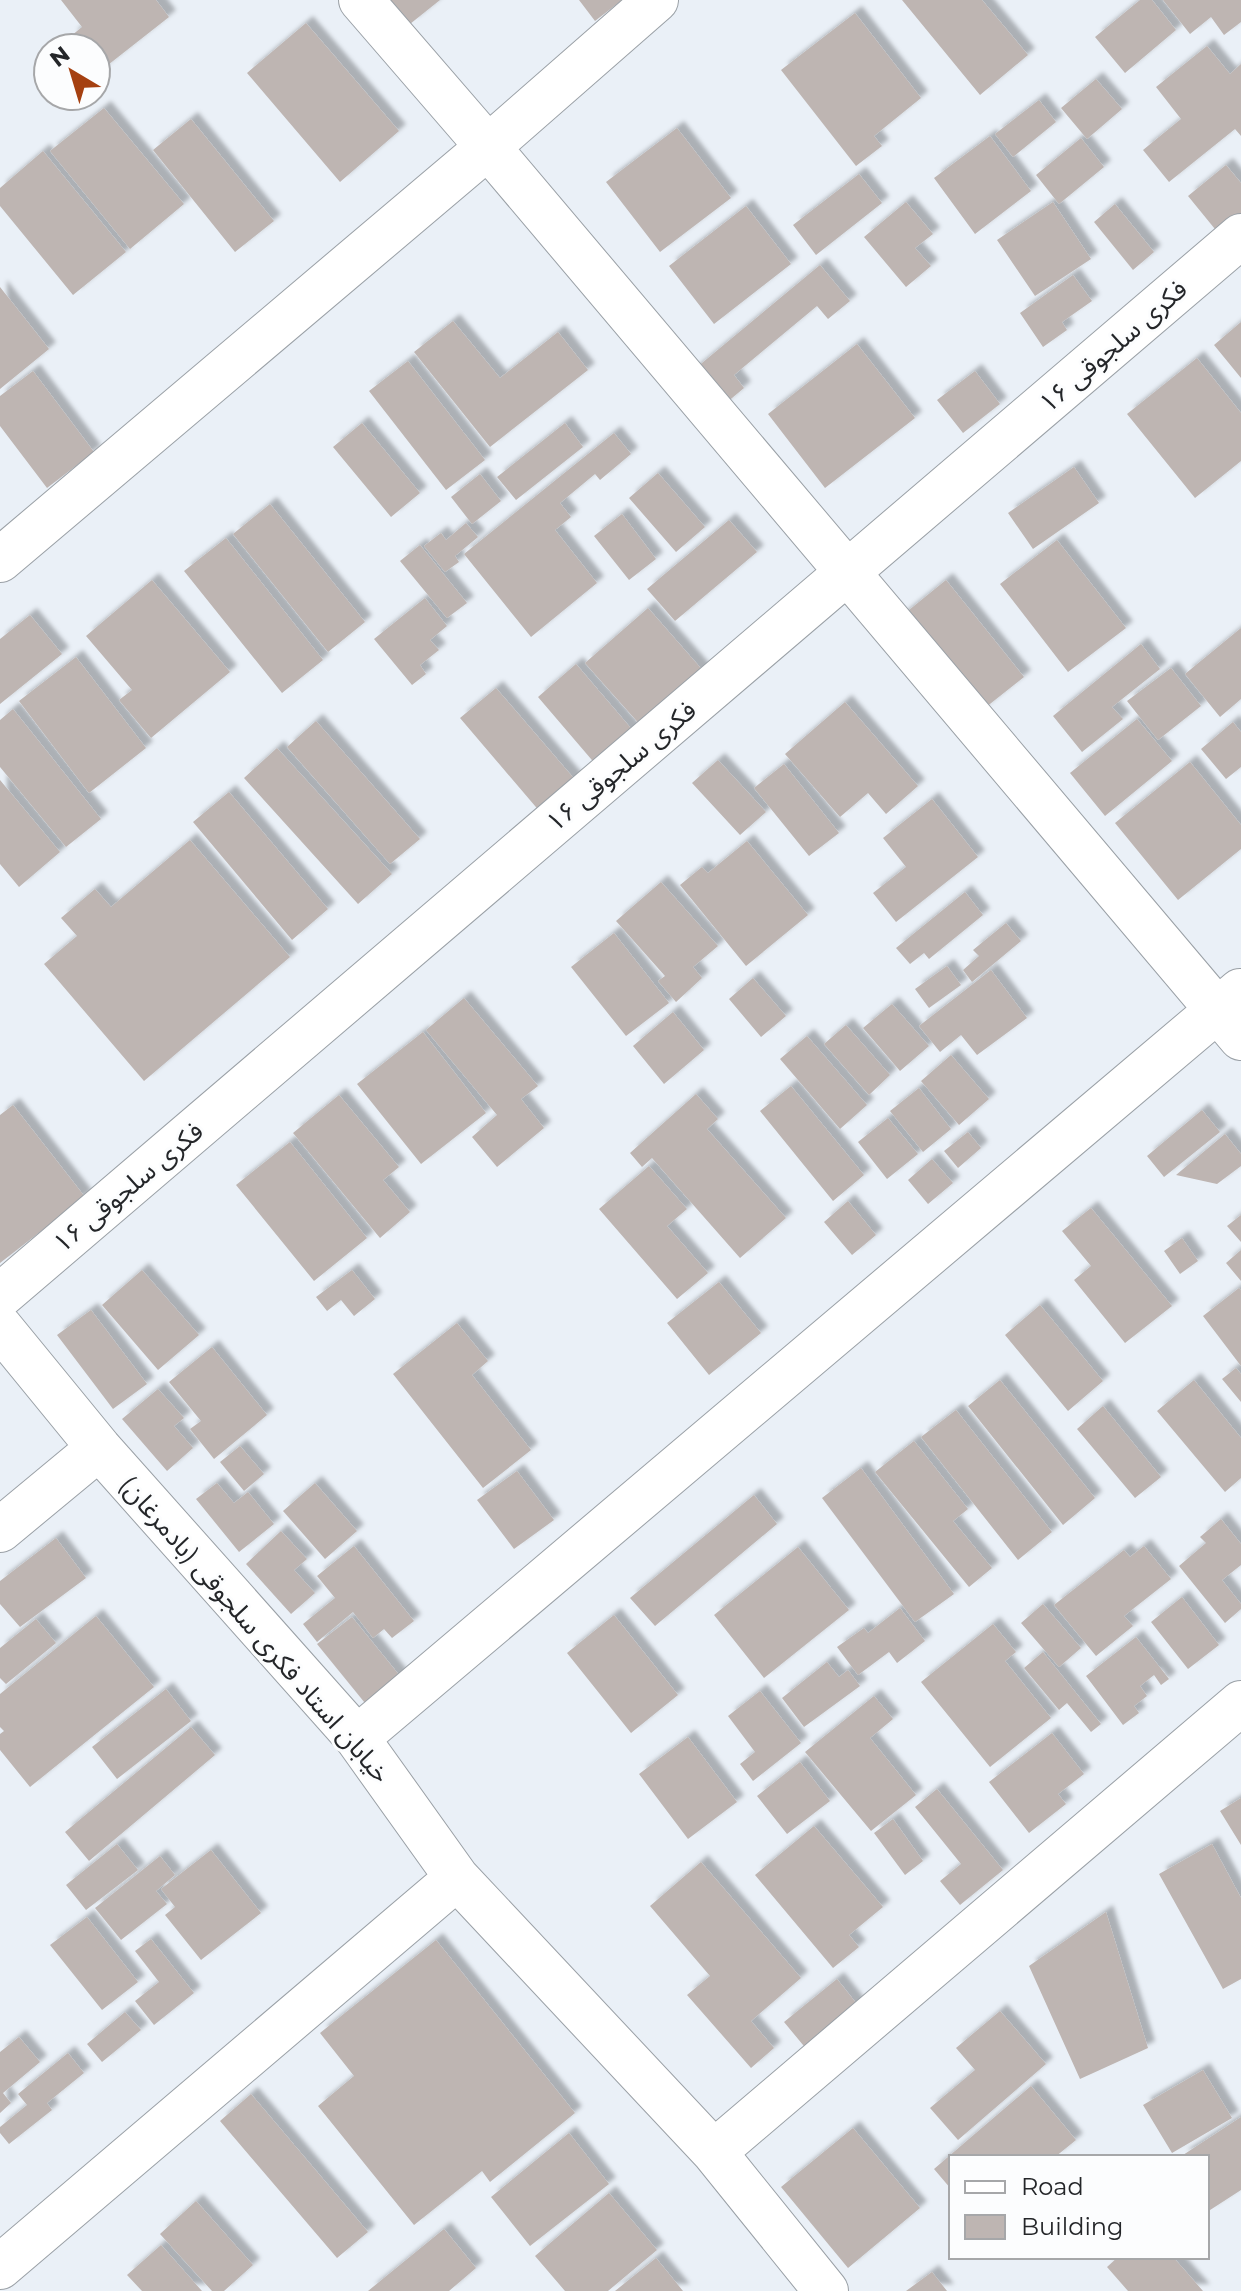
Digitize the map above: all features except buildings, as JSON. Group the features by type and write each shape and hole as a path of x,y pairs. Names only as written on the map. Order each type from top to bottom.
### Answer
{"street":[{"path":"357,1738 1233,1012 848,572 361,0"},
{"path":"0,560 488,147 656,0"},
{"name":"فکری سلجوقی ۱۶","path":"0,1296 1241,236"},
{"name":"خیابان استاد فکری سلجوقی (بادمرغان)","path":"0,1327 99,1448 357,1738 457,1878 714,2152 810,2285"},
{"path":"0,1530 99,1448"},
{"path":"714,2152 1241,1703"},
{"path":"0,2267 457,1878"}]}
